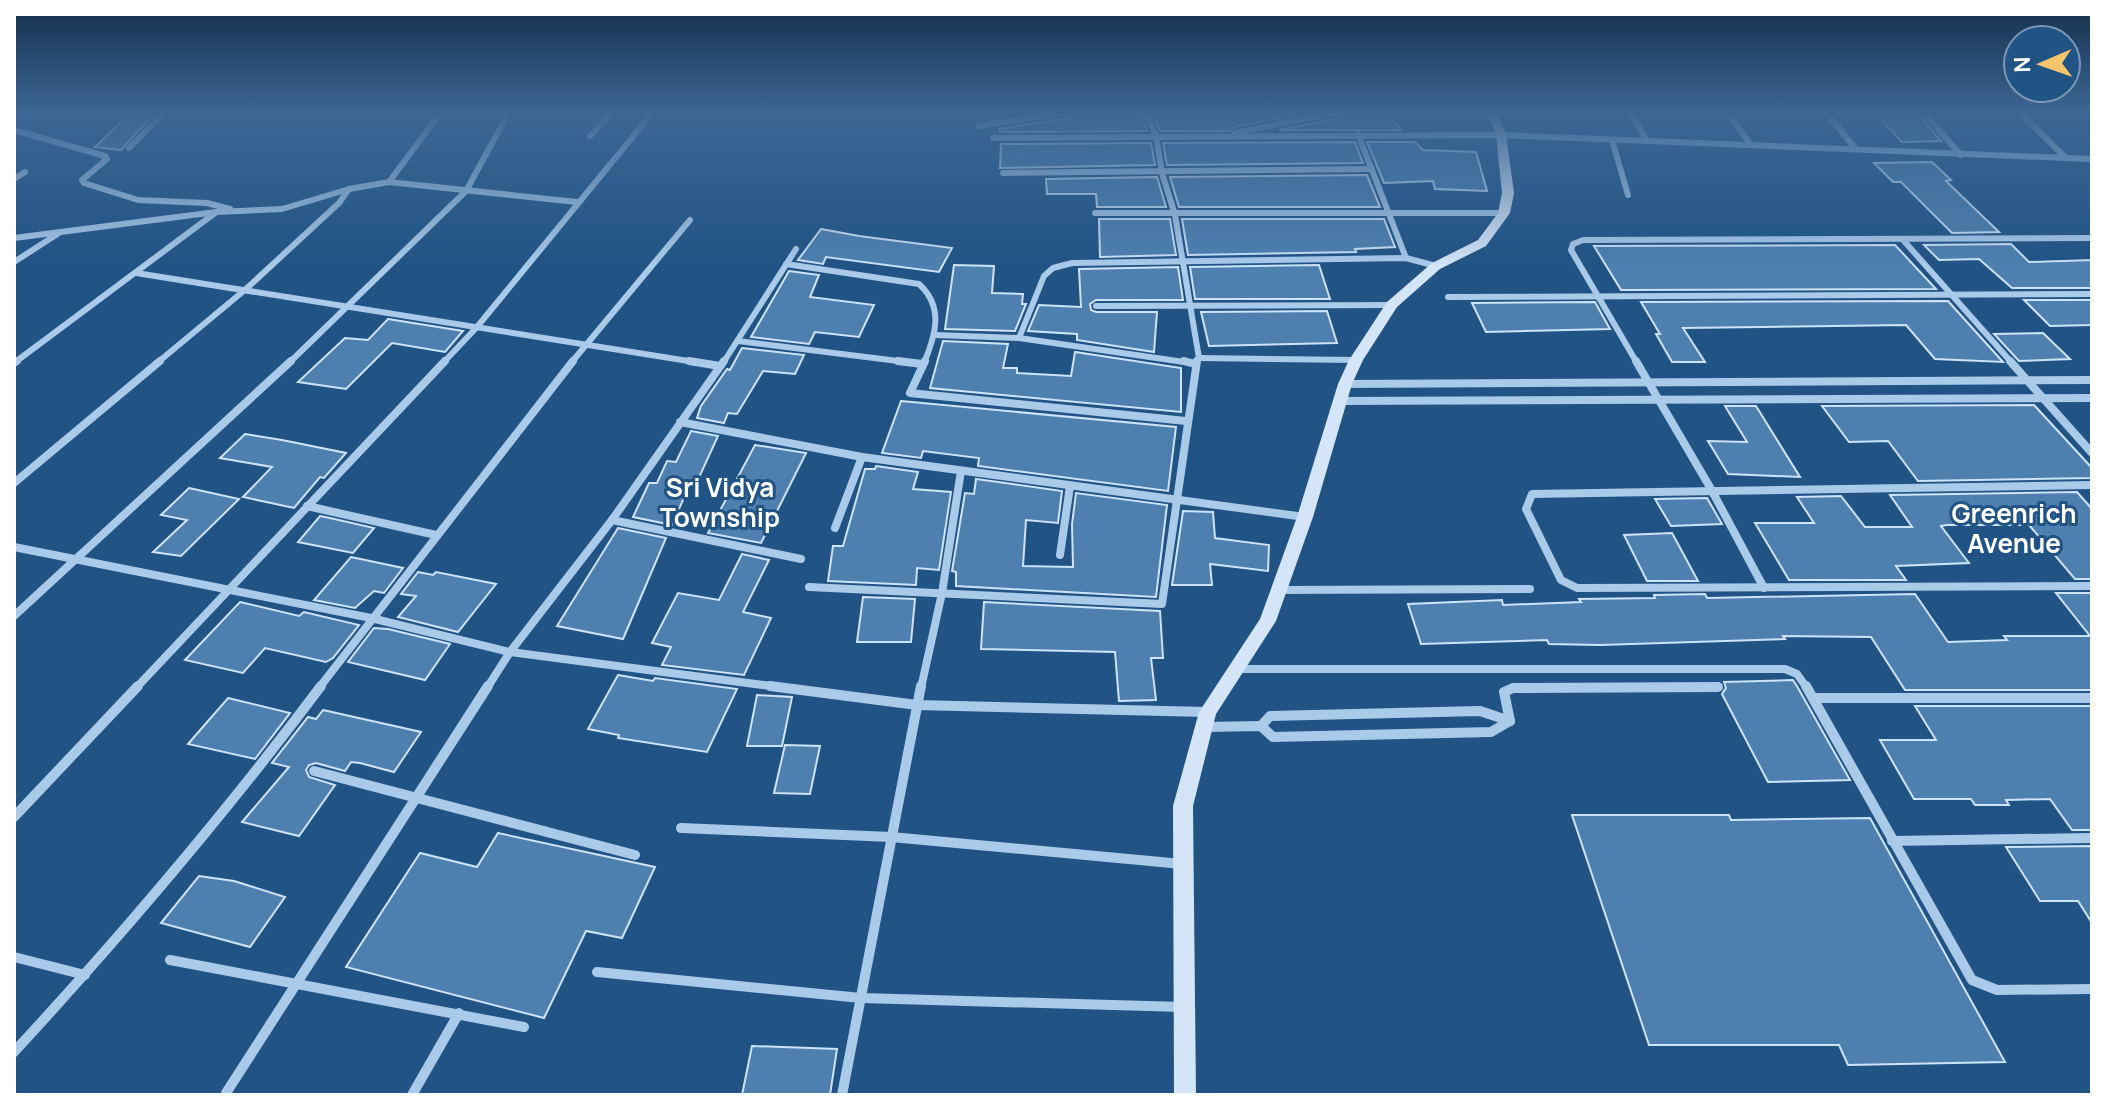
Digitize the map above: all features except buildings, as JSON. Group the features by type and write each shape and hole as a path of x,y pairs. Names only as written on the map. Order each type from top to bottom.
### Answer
{"street":[{"path":"100,164 86,174 82,180 84,183 111,189 135,200 163,203 202,200 234,211"},
{"path":"389,182 403,164"},
{"path":"14,616 349,308 466,191 481,164"},
{"path":"14,817 477,327 609,164"},
{"path":"809,587 1161,606 1197,361 1191,305 1175,215 1161,164"},
{"path":"1370,164 1406,258"},
{"path":"1185,1095 1183,806 1206,720 1268,621 1305,517 1339,401 1356,360 1392,305 1436,266 1482,243 1504,213 1508,193 1504,164"},
{"path":"1619,164 1628,195"},
{"path":"1003,173 1372,169"},
{"path":"14,179 25,172"},
{"path":"14,238 216,212 282,209 349,189 389,182 577,202"},
{"path":"14,483 246,289 339,203 349,189"},
{"path":"1095,213 1175,215 1386,210 1504,213"},
{"path":"14,363 216,212"},
{"path":"14,1052 85,975 267,758 436,535 587,343 690,220"},
{"path":"14,262 63,231"},
{"path":"1764,588 1711,489 1571,250 1573,244 1583,240 2092,238"},
{"path":"1904,241 2092,453"},
{"path":"226,1093 510,652 612,520 738,341 796,249"},
{"path":"1019,338 1044,276 1053,268 1072,263 1406,258 1436,266"},
{"path":"786,264 919,284 928,289 937,321 935,335 910,393 1186,421"},
{"path":"136,273 720,366"},
{"path":"1448,297 2092,294"},
{"path":"1096,306 1392,305"},
{"path":"935,335 1019,338 1197,361 1356,360"},
{"path":"738,341 922,364"},
{"path":"1345,384 2092,380"},
{"path":"1339,401 2092,398"},
{"path":"680,422 862,457 1305,517"},
{"path":"835,528 862,457"},
{"path":"842,1095 917,705 942,593 961,471"},
{"path":"2092,485 1532,494 1526,509 1561,580 1577,588 2092,586"},
{"path":"1060,555 1070,486"},
{"path":"307,506 436,535"},
{"path":"612,520 801,559"},
{"path":"14,547 371,618 510,652 917,705 1206,720 1261,726 1273,737 1491,732 1510,721"},
{"path":"1279,590 1530,589"},
{"path":"1239,669 1785,669 1797,674 1813,698 1972,980 1997,990 2092,989"},
{"path":"1510,721 1504,692 1513,688 1718,687"},
{"path":"1813,698 2092,698"},
{"path":"1261,726 1270,716 1465,711 1480,711 1510,721"},
{"path":"314,771 635,855"},
{"path":"681,828 891,837 1183,864"},
{"path":"1892,841 2092,838"},
{"path":"14,957 85,975"},
{"path":"170,960 524,1027"},
{"path":"597,972 861,998 1184,1007"},
{"path":"412,1095 459,1013"}],"district":[{"name":"Sri Vidya Township","path":"720,502"},
{"name":"Greenrich Avenue","path":"2014,528"}]}
